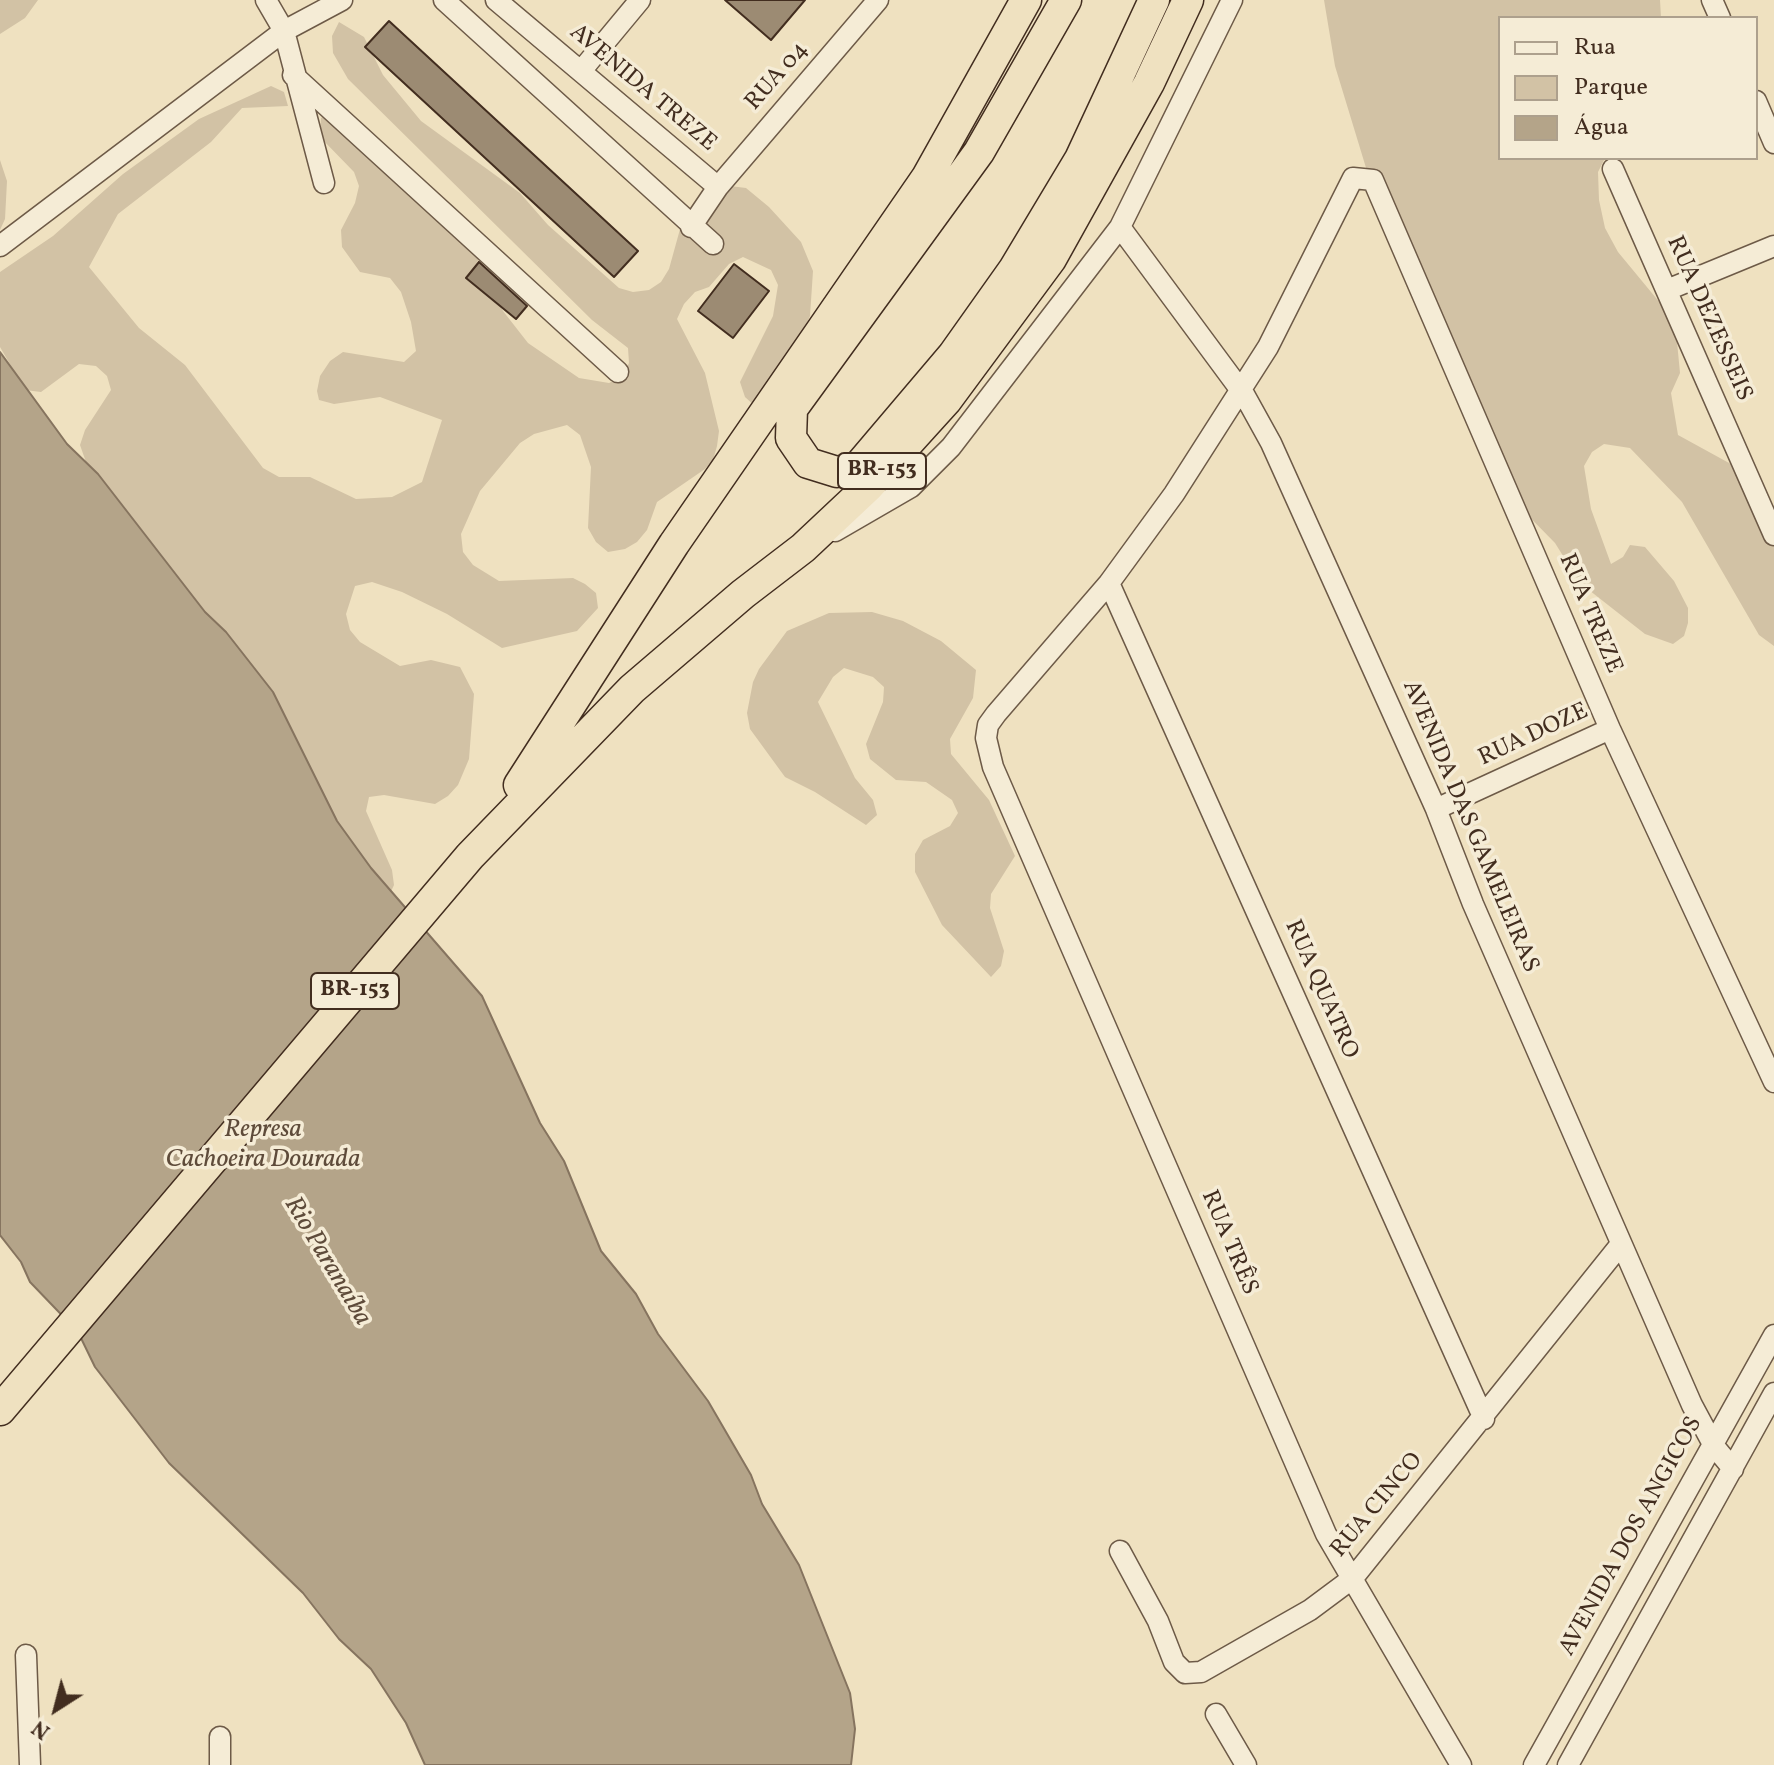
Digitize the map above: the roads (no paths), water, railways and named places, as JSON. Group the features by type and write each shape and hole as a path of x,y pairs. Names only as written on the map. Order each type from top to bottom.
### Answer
{"highway":[{"name":"BR-153","path":"470,856 560,725 674,544 927,177 1026,0"},
{"path":"1066,0 979,152 792,409 791,438 808,463 837,472 858,467 953,355 1014,269 1080,159 1154,0"},
{"name":"BR-153","path":"5,1400 470,856 632,689 743,594 803,548 869,486 946,401 1051,259 1149,83 1188,0"}],"street":[{"path":"266,0 284,31 293,75 324,183"},
{"path":"0,246 284,31 342,0"},
{"path":"444,0 713,244"},
{"name":"AVENIDA TREZE","path":"496,0 718,187"},
{"path":"581,71 640,0"},
{"name":"RUA 04","path":"691,227 718,187 878,0"},
{"path":"803,548 911,487 951,447 1120,227 1232,0"},
{"path":"293,75 618,372"},
{"path":"1758,106 1774,143"},
{"name":"RUA DEZESSEIS","path":"1613,169 1774,535"},
{"name":"RUA TREZE","path":"1240,389 1268,347 1353,178 1373,180 1610,729 1774,1082"},
{"name":"AVENIDA DAS GAMELEIRAS","path":"1120,227 1240,389 1271,443 1436,809 1473,904 1692,1405 1714,1446 1733,1469"},
{"path":"1667,290 1774,246"},
{"path":"1109,583 1174,494 1240,389"},
{"name":"RUA TRÊS","path":"1109,583 988,725 988,754 1326,1534 1461,1765"},
{"name":"RUA QUATRO","path":"1109,583 1484,1419"},
{"name":"RUA DOZE","path":"1436,809 1610,729"},
{"name":"RUA CINCO","path":"1120,1551 1158,1621 1174,1662 1185,1673 1201,1672 1310,1610 1353,1578 1484,1419 1621,1244"},
{"name":"AVENIDA DOS ANGICOS","path":"1534,1765 1774,1335"},
{"path":"1568,1765 1774,1393"},
{"path":"26,1655 30,1765"},
{"path":"1216,1714 1246,1765"},
{"path":"220,1737 220,1765"}],"water":[{"name":"Represa Cachoeira Dourada","path":"0,352 67,444 98,474 205,612 226,632 273,692 337,821 371,868 482,996 540,1123 564,1161 601,1251 636,1294 658,1334 708,1401 751,1475 762,1504 799,1565 850,1693 855,1729 851,1765 425,1765 406,1723 371,1669 339,1639 303,1593 169,1463 95,1367 78,1332 30,1282 21,1262 0,1235"}],"water label":[{"name":"Rio Paranaíba","path":"326,1262"}]}
